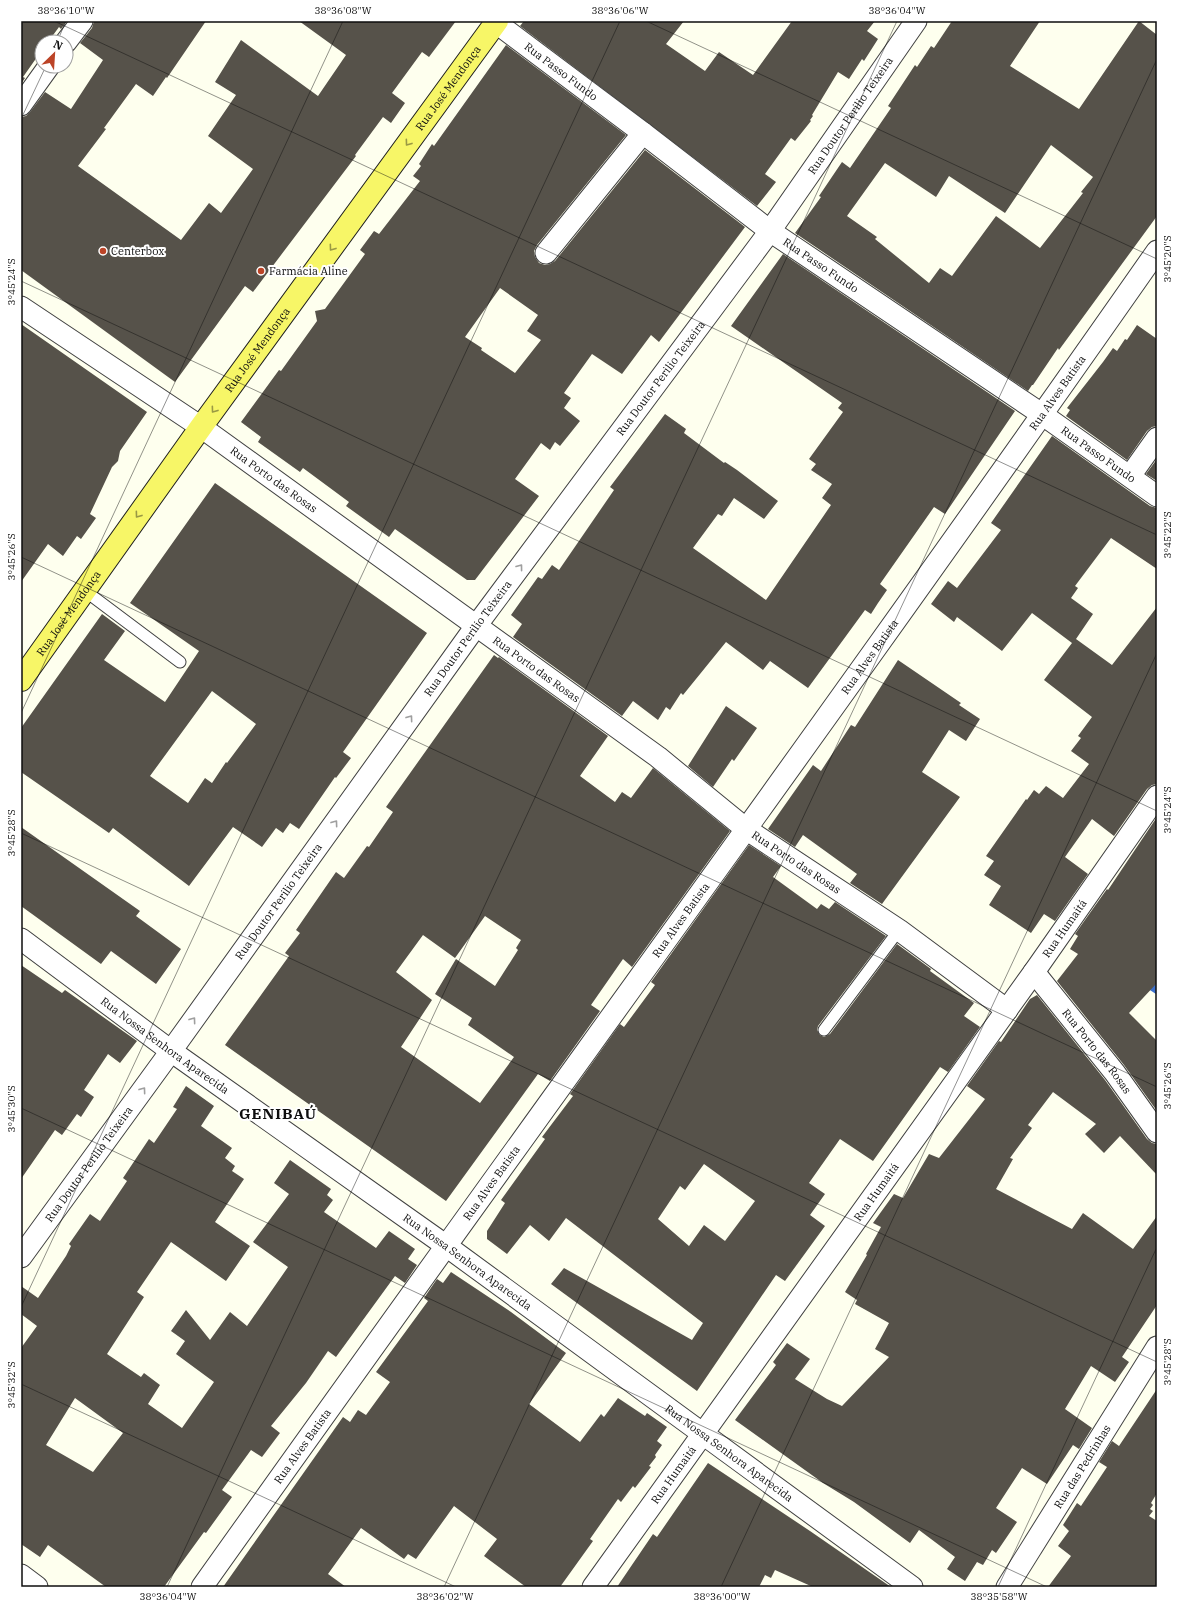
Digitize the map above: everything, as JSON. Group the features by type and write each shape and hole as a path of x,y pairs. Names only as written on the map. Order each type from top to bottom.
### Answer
{"main road":[{"name":"Rua José Mendonça","path":"21,680 201,427 496,22"}],"street":[{"path":"72,34 82,21"},
{"name":"Rua Doutor Perilio Teixeira","path":"21,1257 171,1052 476,626 770,231 916,21"},
{"name":"Rua Passo Fundo","path":"496,22 644,133 770,231 1042,415 1157,496"},
{"path":"21,105 43,74"},
{"path":"546,252 644,133"},
{"name":"Rua Alves Batista","path":"202,1587 445,1245 746,829 1042,415 1157,251"},
{"name":"Rua Porto das Rosas","path":"21,307 201,427 658,757 746,829 899,930 1007,1010"},
{"path":"1130,476 1157,438"},
{"name":"Rua Humaitá","path":"593,1587 1007,1010 1157,796"},
{"name":"Rua Nossa Senhora Aparecida","path":"21,939 171,1052 445,1245 912,1587"},
{"name":"Rua Porto das Rosas","path":"1034,972 1115,1073 1157,1132"},
{"name":"Rua das Pedrinhas","path":"1008,1587 1157,1347"},
{"path":"21,1576 37,1587"}],"lane":[{"path":"84,590 180,662"},
{"path":"824,1030 899,930"}],"building":[{"path":"21,21 67,21 61,29 59,27 54,34 34,34 34,61 23,77 25,78 21,84"},
{"path":"94,21 206,21 153,96 136,84 104,128 106,129 78,166 181,240 209,203 221,213 253,169 208,136 236,95 215,82 241,40 318,96 346,55 299,21 456,21 429,57 422,52 392,93 405,103 391,123 383,117 355,155 356,156 253,292 245,286 175,382 21,270 21,117 26,116 30,112 45,92 71,109 103,60 80,43 92,28"},
{"path":"524,21 684,21 666,44 705,71 719,52 753,75 792,21 875,21 867,31 878,39 864,61 862,59 849,79 838,72 812,115 811,121 795,141 791,138 765,174 776,182 757,206 520,26"},
{"path":"952,21 1040,21 1010,66 1079,109 1139,21 1157,35 1157,216 1059,350 1058,348 1028,391 795,233 821,197 819,196 842,162 850,168 891,108 888,106 915,65 917,67 931,46 934,48","holes":["1051,145 1093,177 1081,192 1083,193 1040,248 996,216 952,276 940,268 929,283 875,239 877,237 847,216 885,163 936,197 949,176 1005,213"]},
{"path":"506,45 626,135 537,245 534,251 535,257 539,263 545,265 555,261 645,150 745,227 659,342 651,335 622,374 592,354 564,393 571,398 564,408 580,421 560,446 555,442 550,450 541,443 515,479 539,496 475,580 467,580 395,529 389,537 346,506 349,502 303,468 300,472 258,442 261,437 241,422 279,370 281,371 317,321 315,311 325,309 365,254 360,250 374,231 379,234 420,181 413,176 421,166 419,164 432,144 434,146","holes":["500,288 538,315 527,331 541,340 515,373 481,350 482,348 465,337"]},
{"path":"783,254 1015,411 945,514 934,507 880,584 887,590 871,614 865,610 808,688 770,661 763,670 726,642 683,695 681,693 670,710 666,707 658,720 633,701 622,716 513,637 522,624 511,615 538,577 542,579 552,565 559,570 614,490 610,487 665,414 686,429 684,433 778,501 764,519 734,498 722,516 718,514 693,548 766,600 831,505 822,498 832,484 811,470 816,464 809,459 843,412 838,408 842,403 731,326"},
{"path":"21,324 147,412 120,451 118,461 112,467 90,514 96,518 81,539 77,536 63,556 48,544 21,582"},
{"path":"1137,325 1157,339 1157,426 1152,427 1147,431 1127,460 1066,416 1070,410 1067,408 1113,348 1117,351 1125,339 1127,340"},
{"path":"1052,436 1150,506 1157,508 1157,569 1111,538 1075,586 1078,588 1071,598 1093,614 1076,639 1112,665 1157,607 1157,784 1152,785 1147,789 1114,836 1092,819 1065,857 1088,874 1055,921 1044,914 1031,933 989,905 1001,886 984,875 994,861 986,856 1034,790 1039,794 1046,786 1063,798 1089,764 1071,751 1081,738 1078,736 1092,717 1044,680 1072,643 1032,613 1002,651 957,617 954,622 931,604 948,581 957,588 1001,530 991,523"},
{"path":"1157,459 1157,481 1146,474"},
{"path":"215,483 427,633 343,752 351,758 336,778 335,777 299,829 290,823 283,833 276,828 262,847 233,827 189,886 113,828 109,833 21,772 21,728 102,614 125,631 104,660 165,702 199,651 130,603","holes":["212,691 256,724 227,763 226,762 212,783 205,778 188,803 150,776"]},
{"path":"494,655 498,658 499,657 608,736 580,776 615,802 622,792 631,798 653,768 730,831 632,967 623,959 591,1005 600,1011 550,1081 538,1074 446,1201 225,1045 289,956 285,953 300,933 296,930 336,872 344,878 367,846 369,847 393,812 386,807","holes":["485,916 521,940 516,948 518,950 495,986 456,959 435,994 472,1018 468,1025 514,1057 480,1103 401,1047 432,1000 396,972 423,935 455,958"]},
{"path":"898,660 961,703 959,705 980,719 966,741 949,730 922,772 960,797 882,904 850,883 857,874 803,835 795,847 768,829 813,765 821,771 851,725 855,727"},
{"path":"726,706 757,728 734,761 732,759 713,787 688,766"},
{"path":"1157,817 1157,983 1129,1013 1157,1041 1157,1111 1124,1065 1057,981 1078,954 1070,949 1078,936 1075,934 1107,889 1108,890"},
{"path":"21,827 140,911 136,916 181,949 156,984 111,951 101,964 21,906"},
{"path":"749,845 781,866 773,877 817,909 821,904 829,909 835,902 886,936 818,1026 817,1030 820,1035 824,1037 830,1034 897,944 931,969 930,971 974,1003 964,1016 980,1027 948,1072 940,1067 873,1161 840,1139 809,1183 825,1194 810,1215 825,1226 785,1281 776,1275 697,1391 551,1284 564,1268 692,1340 703,1323 566,1218 549,1241 530,1225 507,1254 487,1239 487,1231 505,1203 501,1200 545,1139 542,1137 573,1096 570,1094 620,1024 624,1027 655,985 651,982","holes":["704,1164 755,1201 725,1241 704,1225 689,1246 658,1219 680,1186 685,1190"]},
{"path":"21,965 62,993 65,990 137,1041 120,1063 108,1054 84,1090 94,1097 81,1117 77,1114 62,1135 55,1130 21,1179"},
{"path":"1037,995 1105,1080 1147,1139 1152,1143 1157,1144 1157,1175 1120,1136 1104,1153 1085,1134 1096,1124 1053,1092 1028,1125 1032,1128 1010,1158 1013,1159 996,1189 1072,1229 1083,1213 1133,1249 1157,1216 1157,1305 1122,1357 1129,1362 1115,1382 1091,1366 1065,1409 1092,1428 1079,1449 1073,1445 1047,1484 1022,1468 996,1508 1017,1522 996,1553 992,1550 983,1565 977,1562 965,1581 947,1569 955,1557 919,1530 910,1543 854,1502 823,1483 735,1420 776,1365 773,1362 787,1343 810,1359 795,1379 827,1399 842,1406 889,1357 875,1349 889,1323 855,1304 857,1300 845,1292 867,1255 866,1254 881,1227 873,1223 894,1194 903,1198 929,1154 939,1158 985,1099 967,1086 999,1041 1001,1042 1030,999"},
{"path":"186,1086 214,1106 201,1126 232,1148 225,1158 235,1166 232,1171 244,1179 215,1222 250,1246 226,1281 171,1242 137,1292 144,1297 107,1354 141,1377 144,1373 160,1385 148,1404 182,1428 214,1382 176,1354 185,1341 171,1331 186,1310 210,1340 230,1312 247,1326 288,1267 253,1242 289,1194 274,1183 290,1160 331,1189 327,1195 333,1200 324,1212 376,1248 389,1231 415,1249 408,1259 417,1265 405,1283 395,1276 336,1357 328,1351 306,1383 271,1426 280,1433 262,1457 251,1450 222,1490 232,1497 206,1533 204,1532 164,1587 106,1587 48,1545 40,1557 21,1544 21,1348 37,1326 21,1314 21,1286 38,1298 66,1256 71,1246 69,1244 90,1214 100,1221 127,1181 123,1178 149,1139 154,1143 177,1109 173,1107","holes":["75,1398 123,1433 93,1472 46,1445"]},
{"path":"451,1272 511,1312 566,1353 529,1404 580,1442 601,1414 604,1417 618,1398 645,1416 647,1413 667,1427 657,1441 662,1445 655,1455 656,1457 649,1466 651,1467 635,1488 633,1486 621,1502 618,1499 590,1539 593,1541 560,1587 526,1587 484,1556 497,1539 454,1506 416,1559 408,1554 404,1559 361,1528 328,1574 346,1587 223,1587 343,1417 350,1422 358,1410 366,1415 390,1382 376,1372 428,1301 424,1298 437,1279 443,1283"},
{"path":"1157,1389 1157,1493 1151,1503 1153,1505 1150,1509 1153,1511 1149,1516 1157,1521 1157,1587 1048,1587 1071,1556 1058,1546 1069,1531 1063,1525 1077,1503 1081,1506 1107,1467 1099,1462 1112,1441 1119,1446"},
{"path":"708,1463 891,1587 813,1587 775,1570 771,1578 765,1575 759,1587 617,1587 653,1534 657,1537"}],"waterway":[{"path":"1145,982 1157,990"}],"place":[{"name":"Centerbox","path":"103,251"},
{"name":"Farmácia Aline","path":"261,271"}],"district":[{"name":"GENIBAÚ","path":"278,1114"}]}
